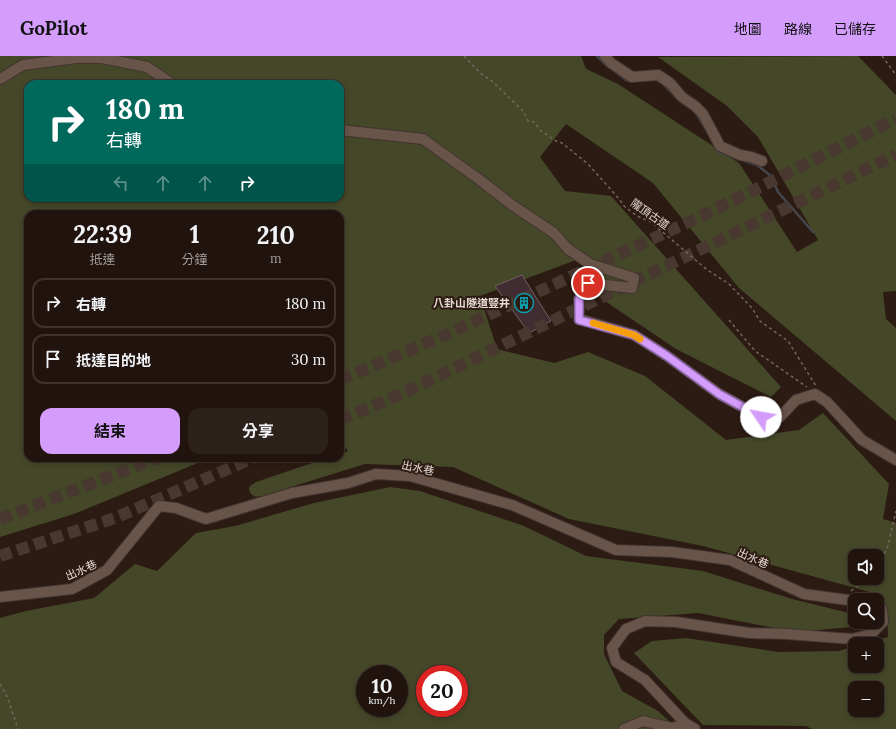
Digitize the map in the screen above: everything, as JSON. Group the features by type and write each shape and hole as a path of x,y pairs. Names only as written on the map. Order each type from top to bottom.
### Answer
{"street":[{"path":"605,56 611,63 632,77 658,75 670,83 682,98 695,106 703,114 720,146 740,155 762,161"},
{"path":"0,79 23,65 76,58 102,58 147,67 166,80"},
{"path":"344,130 423,139 512,205 554,233 568,249 590,264 634,278 632,288 588,283 579,299 579,320 634,335 667,356 719,394 761,417 780,417 796,400 815,394 827,402 862,440 896,460"},
{"name":"出水巷","path":"0,597 72,589 107,570 159,506 176,508 206,519 292,493 348,483 376,474 410,476 512,505 616,550 672,552 730,560 804,594 848,600"},
{"path":"695,729 685,723 645,680 616,662 612,648 626,628 645,621 676,622 749,633 852,639 872,634 877,629"},
{"path":"624,729 643,721 673,728 685,723"}],"path":[{"name":"隴頂古道","path":"464,56 480,73 492,81 524,112 528,121 534,122 542,132 562,143 588,164 624,206 637,216 651,222 706,269 728,284 752,308 760,320 788,341 816,385 815,394"},
{"path":"882,56 896,75"},
{"path":"729,320 755,351 798,380 815,394"},
{"path":"884,555 888,546 896,511"},
{"path":"852,593 852,590 859,585"},
{"path":"0,684 7,696 18,729"}],"green space":[{"path":"0,56 581,56 586,69 618,84 739,163 797,252 818,240 758,137 727,106 658,57 858,56 896,95 896,291 883,292 886,319 896,328 896,421 739,288 653,183 566,124 540,157 565,191 611,196 781,387 771,397 676,349 596,295 584,257 480,296 497,349 554,363 588,352 645,376 726,440 799,430 823,413 889,484 883,519 896,523 896,729 812,729 806,726 703,725 634,653 652,641 686,638 778,652 839,651 848,648 848,673 884,673 884,638 888,637 887,611 884,606 884,593 873,593 703,546 569,519 453,467 365,464 262,496 252,495 249,489 250,486 256,482 315,462 344,462 344,452 348,451 344,446 344,210 24,210 24,462 200,462 74,514 0,537"},
{"path":"390,487 420,491 524,526 586,556 703,571 792,599 845,612 848,614 848,627 795,632 698,613 619,619 604,635 604,654 622,691 658,711 678,729 0,729 0,618 26,611 94,598 135,564 157,571 196,533 235,526 314,503"}],"building":[{"name":"八卦山隧道豎井","path":"522,275 551,321 529,333 495,286"}],"waterway":[{"path":"597,56 607,66"},
{"path":"613,70 626,80 630,81"},
{"path":"662,83 677,98"},
{"path":"696,113 707,131"},
{"path":"716,148 719,152 736,158"},
{"path":"745,161 757,165 771,176 778,192 813,232"}],"tunnel":[{"path":"344,378 445,335 708,213 896,119"},
{"path":"344,418 401,394 896,155"},
{"path":"0,519 147,462"},
{"path":"0,556 115,518 244,462"}],"slow traffic":[{"path":"593,323 634,335 640,339"}],"place":[{"name":"八卦山隧道豎井","path":"524,303"}],"route":[{"path":"588,283 579,299 579,320 634,335 667,356 719,394 761,417"}]}
